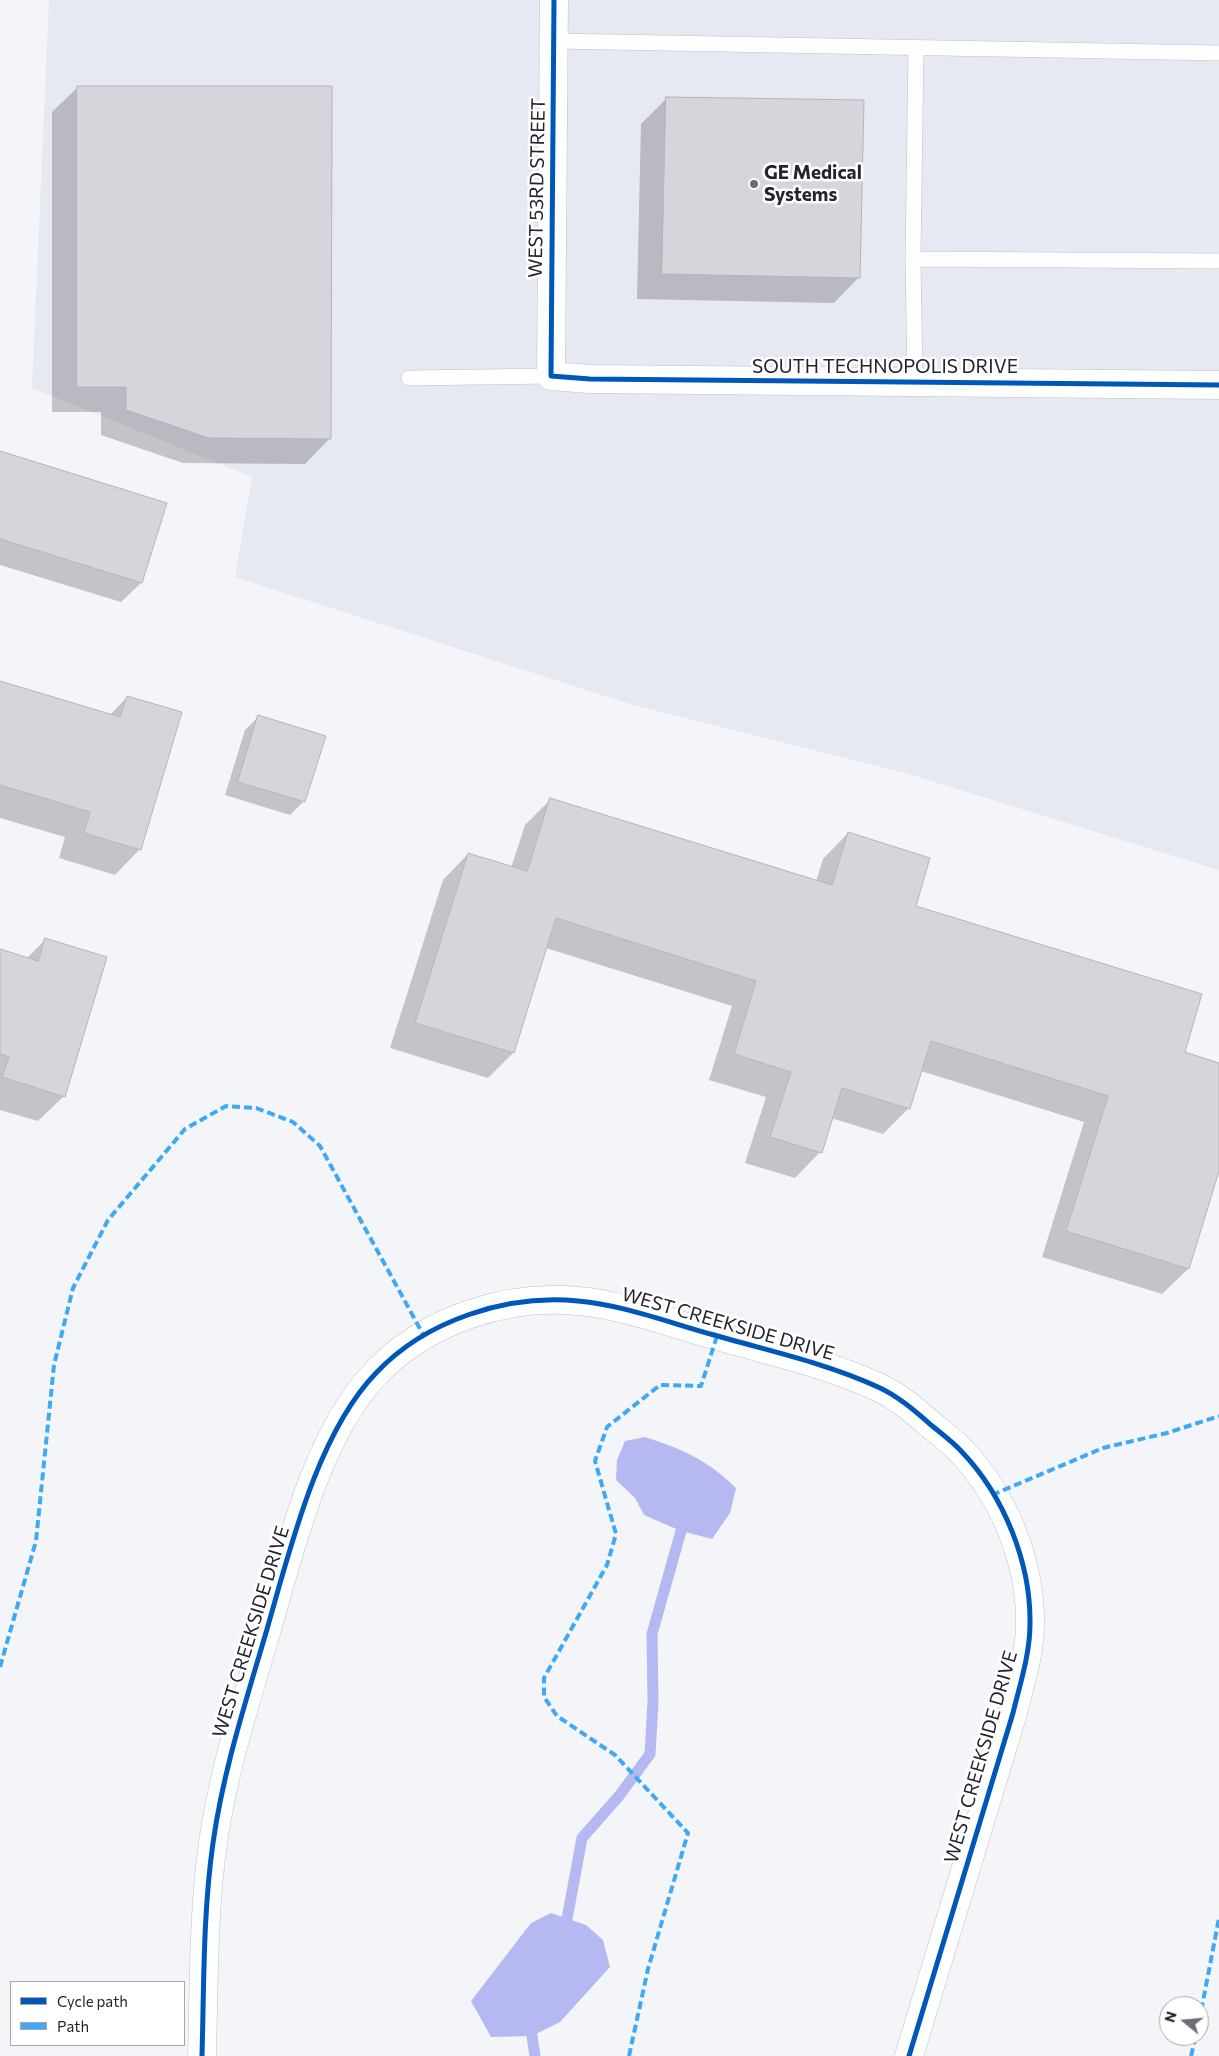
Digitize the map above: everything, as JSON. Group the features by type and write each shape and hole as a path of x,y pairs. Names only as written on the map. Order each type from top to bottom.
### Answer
{"street":[{"name":"WEST 53RD STREET","path":"551,376 554,0"},
{"name":"SOUTH TECHNOPOLIS DRIVE","path":"551,376 590,379 1219,385"},
{"name":"WEST CREEKSIDE DRIVE","path":"202,2056 208,1887 220,1802 230,1757 293,1540 327,1446 348,1408 376,1373 405,1348 455,1319 526,1301 554,1299 608,1305 819,1364 883,1389 910,1407 963,1453 985,1481 1003,1514 1020,1551 1027,1587 1030,1625 1025,1664 1013,1713 909,2056"}],"lane":[{"path":"554,41 1219,53"},
{"path":"915,382 913,259 916,48"},
{"path":"913,259 1219,261"},
{"path":"409,378 551,376"}],"shaded area":[{"path":"49,0 1219,0 1219,870 902,772 630,704 235,577 252,477 32,388"}],"water":[{"path":"645,1437 694,1456 726,1478 736,1488 730,1513 712,1539 681,1531 644,1515 635,1498 616,1480 617,1460 625,1441"},
{"path":"551,1913 586,1925 603,1940 610,1967 560,2022 532,2036 491,2037 471,2001 531,1923"}],"building":[{"path":"77,86 332,86 331,439 209,438 126,410 126,387 77,387"},
{"path":"666,97 864,100 860,278 662,274"},
{"path":"0,451 167,503 142,583 0,539"},
{"path":"0,681 120,717 127,696 182,712 141,850 84,833 90,812 0,785"},
{"path":"258,715 326,736 305,802 238,782"},
{"path":"550,798 832,885 848,832 930,858 916,906 1202,994 1185,1052 1219,1063 1219,1171 1189,1269 1066,1231 1108,1096 931,1041 910,1109 842,1088 822,1153 770,1137 791,1072 734,1054 756,981 556,918 514,1053 415,1023 468,853 527,871"},
{"path":"45,938 107,957 65,1097 2,1077 9,1057 0,1054 0,949 38,961"}],"waterway":[{"path":"567,1919 582,1838 619,1796 650,1754 653,1702 652,1634 681,1531"},
{"path":"532,2036 535,2056"}],"marked path":[{"path":"0,1667 36,1541 54,1365 73,1288 108,1220 185,1129 226,1106 256,1108 293,1122 320,1146 424,1336"},
{"path":"629,2056 648,1969 688,1833 615,1755 557,1716 544,1697 544,1678 607,1565 616,1534 595,1461 607,1427 660,1385 701,1386 717,1336"},
{"path":"992,1495 1103,1448 1167,1433 1219,1416"},
{"path":"1204,1996 1219,1918"},
{"path":"1191,2056 1194,2046"}],"cycle path":[{"path":"554,0 551,376 590,379 1219,385"},
{"path":"202,2056 207,1896 217,1817 242,1713 284,1569 307,1497 321,1462 337,1429 355,1399 376,1373 396,1354 419,1338 469,1314 524,1302 551,1300 595,1303 630,1310 818,1364 878,1387 906,1404 959,1448 977,1470 1002,1510 1020,1554 1026,1578 1030,1635 1013,1713 909,2056"}],"place":[{"name":"GE Medical Systems","path":"754,184"}]}
